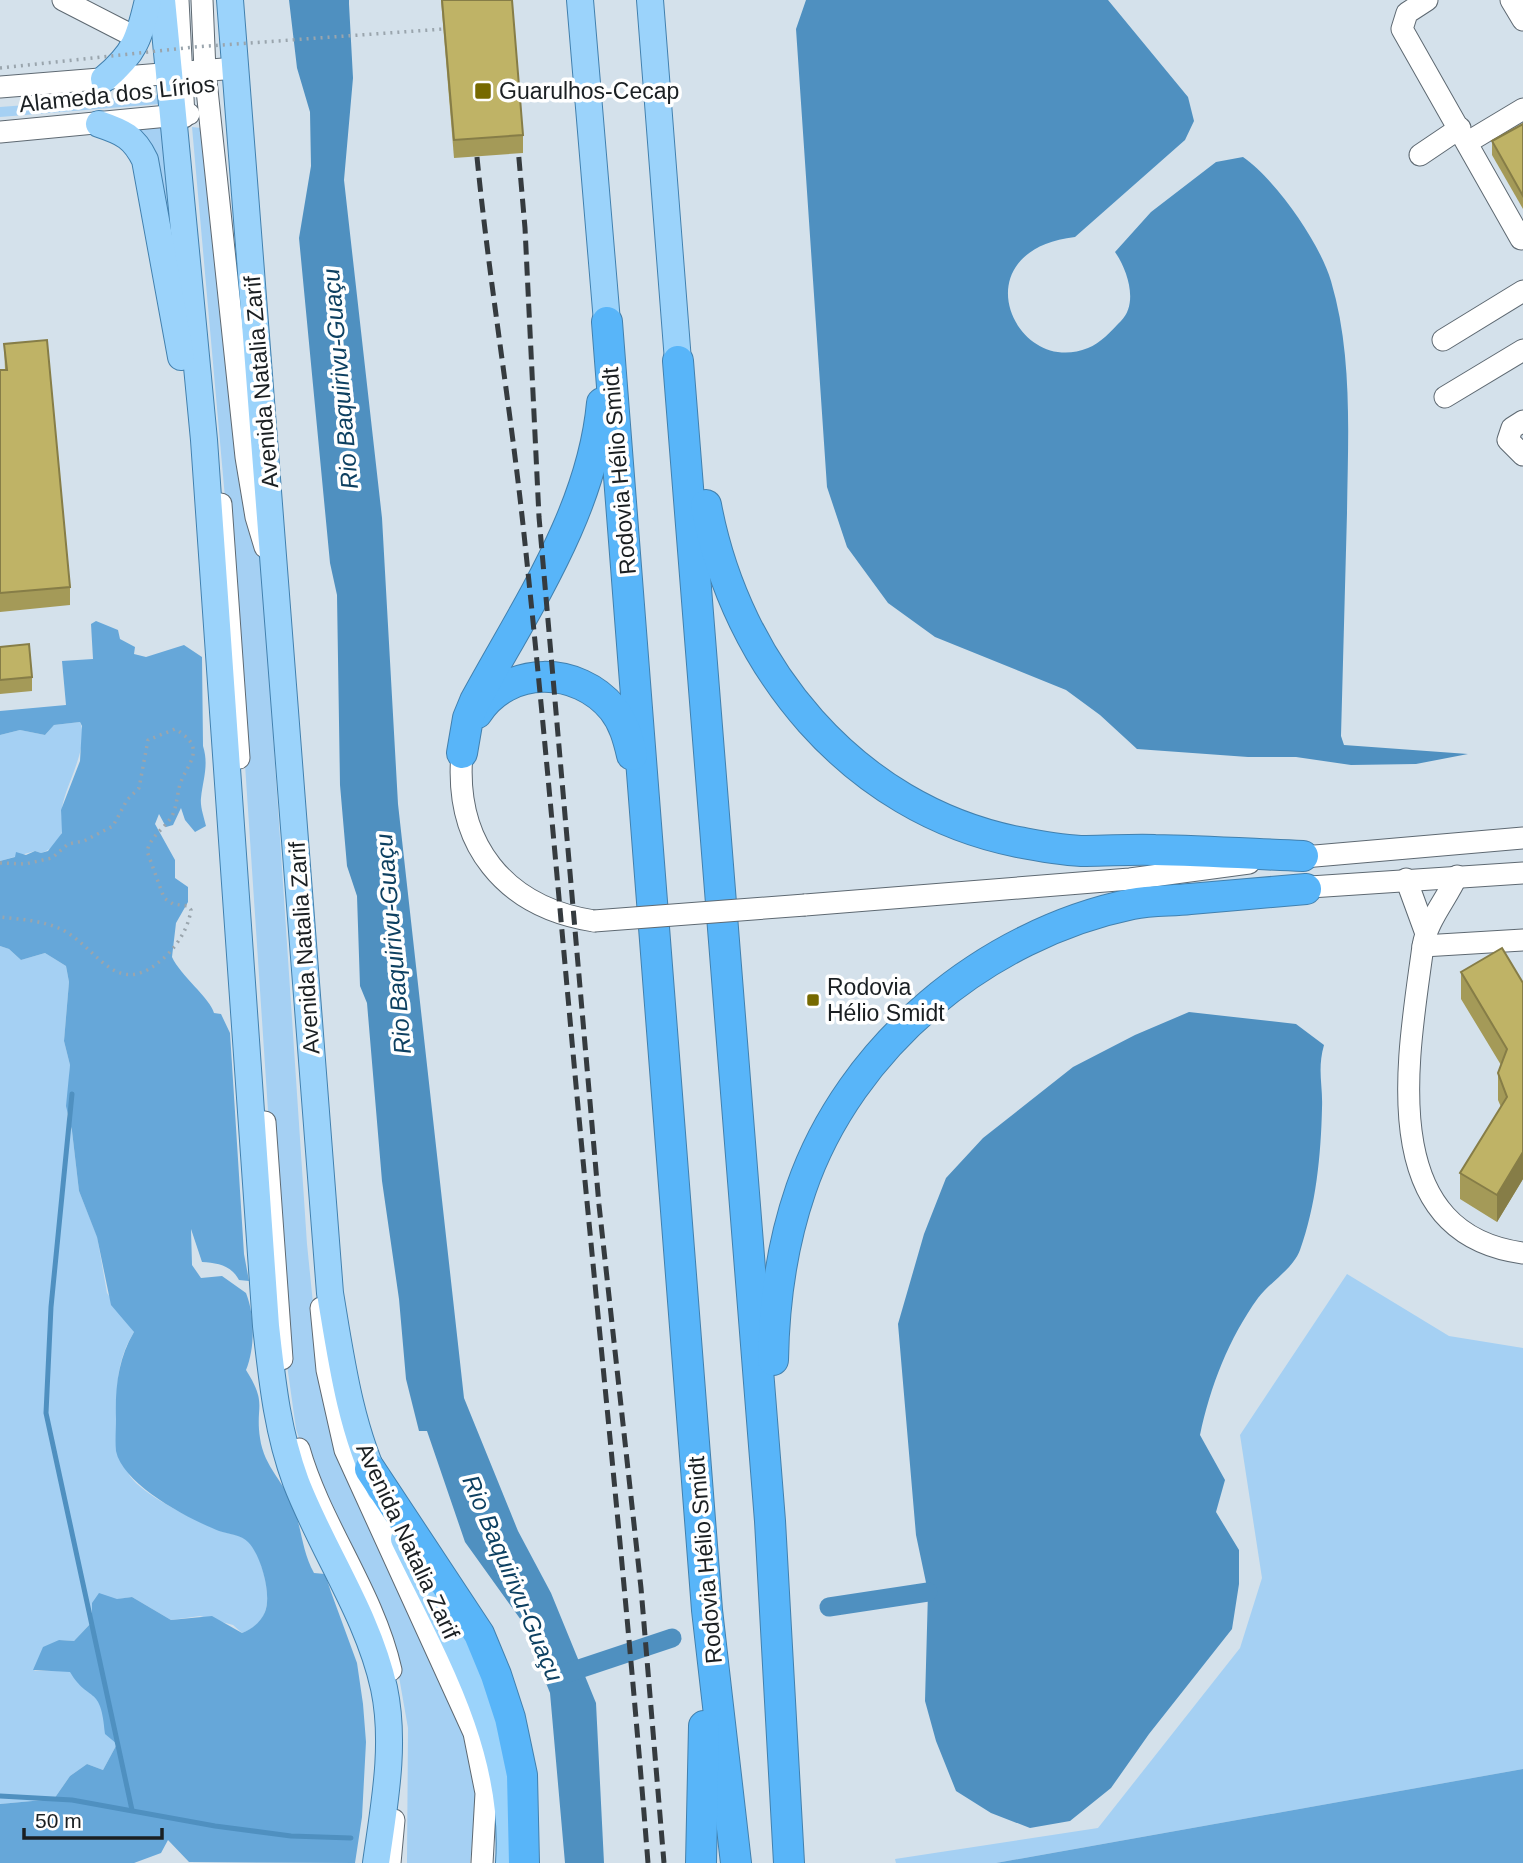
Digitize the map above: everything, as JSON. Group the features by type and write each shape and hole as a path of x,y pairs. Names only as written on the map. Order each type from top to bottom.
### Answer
{"highway":[{"path":"462,753 468,718 475,701 568,529 584,490 602,406 607,322"},
{"name":"Rodovia Hélio Smidt","path":"607,322 708,1610 736,1863"},
{"path":"678,361 712,538 729,591 752,642 790,698 836,748 890,789 951,821 1016,841 1084,851 1152,849 1303,856"},
{"path":"678,361 770,1521 789,1863"},
{"path":"462,753 474,718 500,690 536,676 576,682 602,698 628,735 648,825"},
{"path":"770,1521 773,1335 781,1260 802,1187 834,1119 878,1057 931,1003 992,959 1060,925 1133,904 1306,889"},
{"path":"370,1469 479,1634 496,1675 510,1718 522,1775 524,1863"},
{"path":"701,1863 708,1610"}],"main road":[{"path":"104,79 129,57 139,39 148,0"},
{"path":"162,0 176,73 269,1350 278,1424 297,1483 374,1650 384,1690 388,1766 376,1863"},
{"name":"Avenida Natalia Zarif","path":"230,0 330,1293 345,1383 370,1469 482,1699 504,1776 509,1863"},
{"name":"Rodovia Hélio Smidt","path":"580,0 607,322"},
{"path":"650,0 678,361"},
{"path":"99,124 122,131 136,141 145,160 176,337 204,440"}],"street":[{"path":"63,0 139,39"},
{"path":"176,73 178,0"},
{"path":"202,0 205,71 246,457 256,517 268,557 311,1206 327,1370 345,1450 474,1733 486,1793 482,1863"},
{"path":"1427,0 1407,13 1402,29 1464,135 1491,167 1512,206 1522,240"},
{"path":"1511,0 1523,20"},
{"name":"Alameda dos Lírios","path":"0,87 236,68"},
{"name":"Alameda dos Lírios","path":"0,132 239,108"},
{"path":"1420,155 1523,110"},
{"path":"178,115 226,562 281,1357 288,1407 299,1452 318,1504 354,1572 379,1631 390,1670 398,1708 400,1746 390,1863"},
{"path":"1443,340 1523,291"},
{"path":"1445,397 1523,351"},
{"path":"1523,421 1512,428 1507,439 1523,454"},
{"path":"462,753 461,789 468,824 491,866 507,884 548,910 594,921 1130,879 1303,856 1523,838"},
{"path":"1130,879 1306,889 1406,879 1523,873"},
{"path":"1424,938 1457,876"},
{"path":"1406,879 1424,938 1407,1090 1412,1142 1421,1171 1438,1208 1466,1236 1495,1249 1523,1253"},
{"path":"1424,938 1523,940"},
{"path":"345,1450 370,1469"}],"path":[{"path":"0,68 194,47 443,29"},
{"path":"0,863 25,863 52,858 68,844 84,841 113,826 127,800 139,788 148,740 175,729 189,742 194,753 193,763 180,785 171,817 153,838 147,851 164,898 191,910 186,928 168,954 142,972 121,973 98,961 61,929 0,917"}],"shaded area":[{"path":"158,95 159,104 0,117 0,107"},
{"path":"166,126 170,226 134,129"},
{"path":"192,127 201,128 244,504 262,568 307,1244 321,1383 463,1725 477,1790 470,1863 407,1863 408,1728 395,1654 309,1468 296,1429 283,1336 234,599"},
{"path":"96,621 118,630 120,639 135,647 134,654 146,657 184,645 202,657 203,746 206,766 201,801 206,826 195,832 185,820 181,808 173,825 166,827 159,814 155,824 175,860 175,878 188,887 188,902 176,923 172,957 207,1000 214,1013 221,1014 230,1033 244,1254 249,1281 239,1280 232,1271 223,1266 202,1262 191,1229 192,1265 201,1278 222,1276 246,1293 253,1332 246,1370 259,1398 262,1449 291,1501 307,1558 314,1573 325,1574 357,1663 366,1742 362,1817 355,1863 189,1862 168,1840 161,1853 134,1863 0,1863 0,1804 54,1799 70,1776 87,1764 103,1770 117,1744 105,1734 101,1707 97,1700 70,1672 33,1670 43,1647 59,1640 74,1641 92,1622 92,1603 99,1593 117,1599 132,1597 171,1620 212,1616 242,1633 258,1622 267,1605 264,1576 257,1556 248,1542 239,1536 206,1526 175,1509 144,1488 121,1464 116,1451 116,1396 124,1353 134,1332 111,1305 97,1237 79,1191 72,1131 66,1106 70,1065 64,1041 69,982 66,966 45,953 21,960 9,949 0,946 0,861 15,857 16,852 26,855 35,851 48,851 62,833 61,810 80,761 82,726 80,722 54,725 45,735 20,730 0,735 0,711 66,705 62,661 93,659 91,624"},
{"path":"80,722 80,754 64,798 63,828 59,838 44,852 35,851 0,861 0,735 20,730 45,735 54,725"},
{"path":"0,946 9,949 21,960 45,953 66,966 69,982 64,1041 70,1065 67,1119 72,1131 79,1191 97,1236 107,1293 134,1332 124,1353 118,1385 122,1447 128,1473 143,1489 168,1506 208,1526 248,1541 261,1564 267,1605 261,1619 242,1633 233,1625 200,1616 171,1620 132,1597 92,1603 92,1622 74,1641 59,1640 34,1671 70,1671 96,1695 117,1744 103,1770 87,1764 70,1776 54,1799 0,1804"},
{"path":"1347,1274 1449,1336 1523,1348 1523,1769 996,1863 896,1863 895,1859 1098,1828 1240,1648 1262,1578 1240,1435"},
{"path":"1523,1769 1523,1863 996,1863"}],"water":[{"name":"Rio Baquirivu-Guaçu","path":"289,0 349,0 353,78 344,180 382,518 398,804 464,1398 518,1531 551,1593 596,1703 604,1863 565,1863 550,1693 521,1620 465,1542 427,1431 419,1431 406,1379 399,1299 382,1181 367,1003 360,986 357,896 347,866 340,785 337,595 330,563 299,238 311,166 310,112 297,68"},
{"path":"806,0 1108,0 1188,97 1194,121 1185,140 1075,237 1039,247 1017,264 1008,286 1010,309 1021,330 1039,345 1062,352 1088,348 1121,321 1126,314 1130,296 1124,267 1115,252 1151,212 1216,162 1243,157 1269,180 1307,231 1325,266 1338,309 1343,338 1348,396 1341,736 1344,745 1468,754 1416,764 1351,765 1296,757 1248,757 1137,749 1100,715 1066,690 935,637 888,603 847,547 827,487 796,29"},
{"path":"1189,1012 1296,1024 1324,1045 1321,1062 1319,1162 1314,1198 1300,1250 1287,1269 1258,1298 1238,1330 1215,1381 1200,1435 1225,1480 1216,1512 1239,1550 1239,1584 1232,1629 1149,1734 1111,1788 1070,1821 1030,1828 991,1813 956,1791 936,1741 925,1701 928,1592 916,1535 898,1324 924,1234 946,1178 983,1138 1073,1067 1135,1035"}],"building":[{"name":"Guarulhos-Cecap","path":"442,0 512,0 523,135 454,140"},
{"path":"1523,124 1523,196 1492,141"},
{"path":"47,340 70,587 0,593 0,370 7,370 4,344"},
{"path":"29,644 32,677 0,680 0,647"},
{"path":"1502,948 1523,983 1523,1152 1497,1195 1460,1173 1507,1097 1498,1073 1507,1049 1461,972"}],"waterway":[{"path":"72,1094 51,1307 46,1413 132,1810"},
{"path":"829,1607 928,1592"},
{"path":"558,1676 672,1638"},
{"path":"0,1796 72,1800 215,1826 291,1836 351,1838"}],"railway":[{"path":"475,136 533,619 648,1863"},
{"path":"517,136 525,228 539,517 599,1205 641,1588 664,1863"}],"place":[{"name":"Guarulhos-Cecap","path":"483,91"},
{"name":"Rodovia Hélio Smidt","path":"813,1000"}]}
